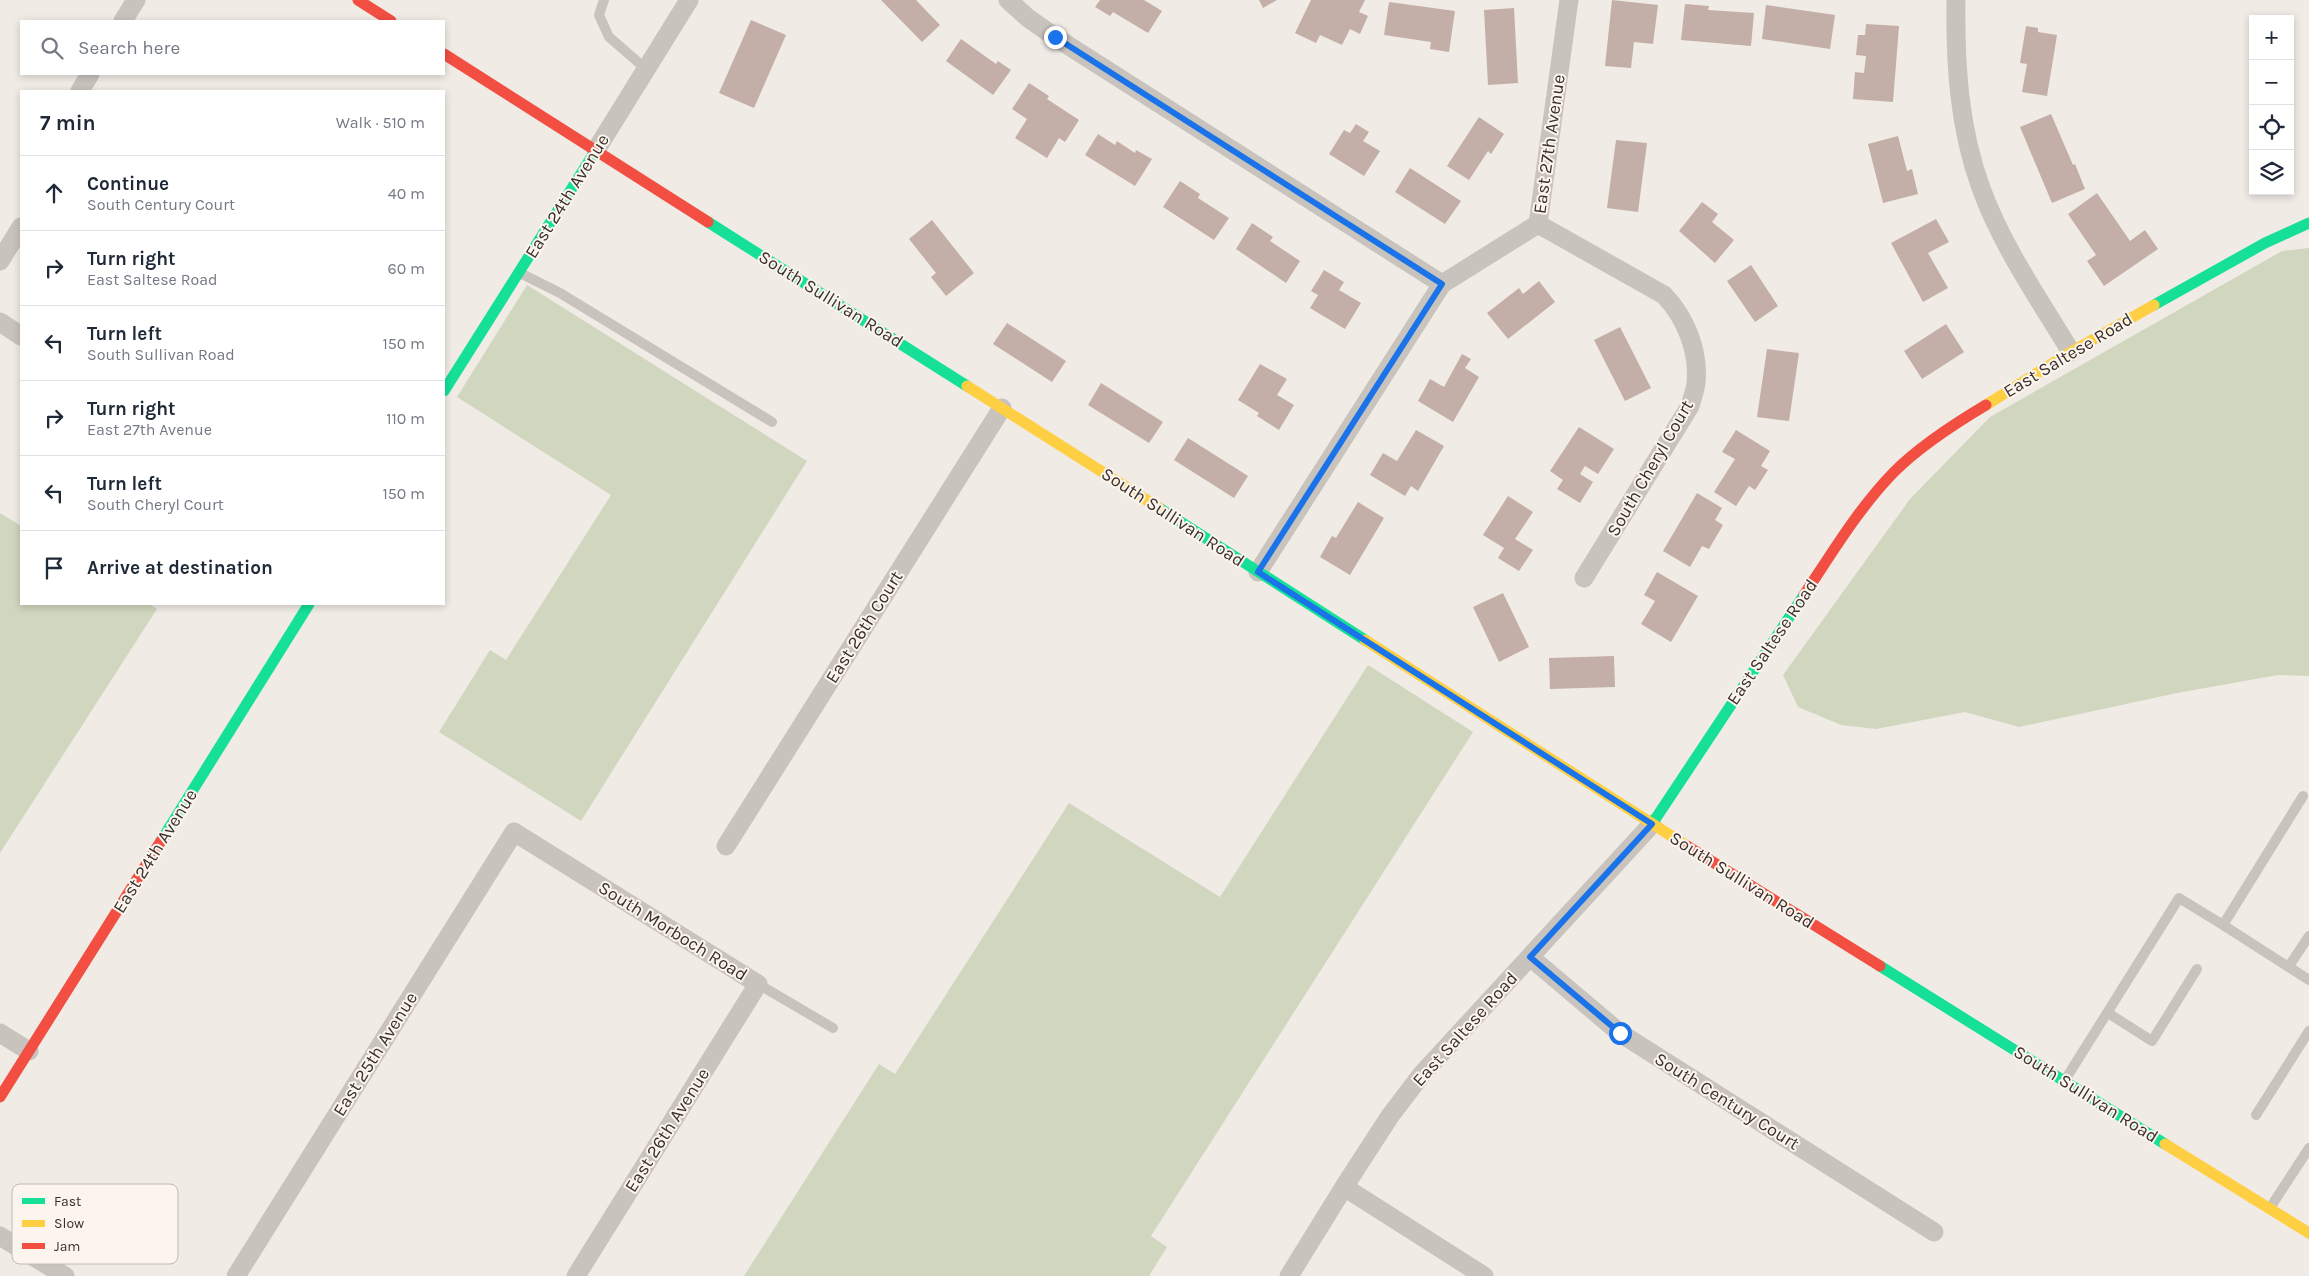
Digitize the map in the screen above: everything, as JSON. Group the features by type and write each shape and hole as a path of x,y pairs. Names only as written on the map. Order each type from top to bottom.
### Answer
{"main road":[{"path":"358,0 390,20"},
{"name":"South Sullivan Road","path":"445,55 1652,824 2309,1233"},
{"name":"East 24th Avenue","path":"445,389 596,150"},
{"name":"East Saltese Road","path":"1652,824 1853,521 1895,471 1950,428 2071,352 2265,242 2309,223"},
{"name":"East 24th Avenue","path":"0,1097 308,605"}],"street":[{"path":"123,20 136,0"},
{"name":"East 24th Avenue","path":"596,150 689,0"},
{"path":"1008,0 1028,18 1055,37 1442,284"},
{"name":"East 27th Avenue","path":"1258,572 1442,284 1538,224 1569,0"},
{"path":"1956,0 1955,46 1959,92 1968,147 1978,180 2004,240 2071,352"},
{"path":"81,90 89,75"},
{"name":"South Cheryl Court","path":"1538,224 1664,295 1677,309 1685,325 1696,362 1696,384 1690,406 1584,578"},
{"path":"0,261 20,229"},
{"path":"0,322 20,335"},
{"name":"East 26th Court","path":"726,846 1002,408"},
{"name":"East Saltese Road","path":"1289,1276 1390,1116 1422,1074 1652,824"},
{"name":"South Morboch Road","path":"514,832 758,984"},
{"name":"East 25th Avenue","path":"236,1276 514,832"},
{"name":"South Century Court","path":"1530,957 1620,1033 1934,1232"},
{"name":"East 26th Avenue","path":"576,1276 758,984"},
{"path":"0,1033 29,1051"},
{"path":"1344,1187 1484,1276"},
{"path":"0,1236 12,1243"},
{"path":"46,1264 65,1276"}],"lane":[{"path":"604,0 599,15 609,37 646,69"},
{"path":"519,272 560,294 772,422"},
{"path":"2223,925 2303,796"},
{"path":"2065,1081 2180,898 2309,980"},
{"path":"2288,966 2309,936"},
{"path":"2108,1013 2152,1041 2197,969"},
{"name":"South Morboch Road","path":"758,984 833,1028"},
{"path":"2256,1115 2309,1031"},
{"path":"2269,1209 2306,1159 2309,1148"}],"green space":[{"path":"2309,248 2309,676 2278,675 2177,693 2019,727 1965,712 1876,729 1841,725 1798,707 1783,675 1910,499 1990,417 2282,251"},
{"path":"527,285 807,461 581,821 439,732 490,650 506,660 611,495 457,397"},
{"path":"0,513 20,525 20,605 151,605 157,609 0,853"},
{"path":"1368,665 1473,732 1151,1236 1167,1247 1149,1276 744,1276 879,1064 895,1074 1069,803 1220,897"}],"building":[{"path":"881,0 916,0 940,25 922,42"},
{"path":"1100,0 1144,0 1162,11 1148,33 1113,12 1110,16 1095,7"},
{"path":"1259,0 1277,0 1263,8"},
{"path":"1311,0 1365,0 1359,12 1368,16 1360,34 1350,29 1342,45 1320,35 1316,43 1295,33"},
{"path":"1612,0 1658,5 1653,44 1634,42 1631,68 1605,66"},
{"path":"1389,2 1455,11 1449,52 1430,49 1431,42 1384,35"},
{"path":"1685,4 1709,6 1708,10 1754,13 1751,46 1681,40"},
{"path":"1766,5 1835,15 1830,49 1762,39"},
{"path":"1514,8 1518,83 1488,85 1484,10"},
{"path":"751,20 786,35 754,108 719,93"},
{"path":"1866,24 1899,26 1893,102 1853,99 1855,72 1864,73 1866,56 1856,55 1858,35 1865,35"},
{"path":"2026,26 2038,28 2038,32 2057,35 2047,96 2022,92 2027,64 2020,63"},
{"path":"961,39 996,64 998,61 1011,70 993,95 946,61"},
{"path":"1029,83 1049,96 1047,99 1079,120 1065,142 1059,138 1047,158 1015,138 1027,119 1012,109"},
{"path":"2051,114 2085,189 2052,203 2020,127"},
{"path":"1479,117 1504,134 1491,154 1488,151 1469,180 1447,166"},
{"path":"1356,124 1369,132 1363,141 1380,151 1364,176 1329,154 1344,130 1350,133"},
{"path":"1098,134 1115,145 1117,141 1135,153 1136,150 1152,159 1135,186 1085,155"},
{"path":"1898,136 1907,171 1912,169 1918,194 1883,203 1868,144"},
{"path":"1616,140 1647,143 1638,212 1607,208"},
{"path":"1410,168 1461,201 1445,224 1395,192"},
{"path":"1180,181 1200,194 1198,198 1229,218 1214,240 1163,207"},
{"path":"2097,193 2130,241 2145,230 2158,249 2104,286 2087,261 2096,255 2068,214"},
{"path":"1702,202 1718,214 1712,222 1734,240 1715,263 1679,231"},
{"path":"1936,219 1949,242 1928,253 1948,288 1923,302 1891,243"},
{"path":"932,220 974,273 946,296 931,277 936,273 909,239"},
{"path":"1252,223 1273,237 1270,241 1300,261 1286,283 1236,249"},
{"path":"1751,265 1778,306 1755,322 1727,281"},
{"path":"1324,270 1344,282 1339,290 1361,303 1345,329 1310,308 1318,295 1311,291"},
{"path":"1539,281 1555,302 1508,339 1487,313 1519,288 1523,294"},
{"path":"1007,323 1066,361 1052,382 993,344"},
{"path":"1946,324 1964,352 1922,379 1904,351"},
{"path":"1620,327 1651,388 1625,401 1594,340"},
{"path":"1767,349 1799,353 1789,421 1757,417"},
{"path":"1462,354 1471,359 1465,368 1479,377 1453,422 1418,401 1430,379 1444,387"},
{"path":"1260,364 1287,379 1277,395 1294,405 1279,430 1257,416 1259,413 1238,400"},
{"path":"1101,383 1163,422 1149,443 1088,405"},
{"path":"1579,427 1614,449 1598,474 1585,466 1580,474 1593,482 1580,503 1557,489 1563,480 1550,471"},
{"path":"1416,430 1444,446 1418,491 1411,486 1405,496 1370,475 1383,453 1397,461"},
{"path":"1736,430 1770,451 1761,466 1768,470 1755,490 1749,486 1736,506 1714,492 1735,459 1722,452"},
{"path":"1188,438 1248,476 1234,498 1174,460"},
{"path":"1697,493 1722,508 1715,520 1723,525 1709,549 1702,546 1690,567 1663,551"},
{"path":"1508,496 1533,512 1515,539 1533,550 1519,571 1498,558 1504,548 1483,535"},
{"path":"1358,502 1384,518 1350,575 1320,557 1332,536 1336,538"},
{"path":"1657,572 1698,596 1671,642 1641,624 1655,601 1644,595"},
{"path":"1503,593 1529,647 1499,662 1473,607"},
{"path":"1614,656 1615,687 1550,689 1549,658"}],"traffic: fast":[{"path":"445,389 596,150"},
{"path":"708,222 967,386"},
{"path":"2154,305 2265,243 2309,223"},
{"path":"1159,508 1365,640"},
{"path":"1652,824 1804,595"},
{"path":"161,841 308,605"},
{"path":"1880,966 2165,1144"}],"traffic: slow":[{"path":"1986,405 2071,352 2154,305"},
{"path":"967,386 1159,508"},
{"path":"1365,640 1687,846"},
{"path":"2165,1144 2309,1233"}],"traffic: jam":[{"path":"358,0 389,20"},
{"path":"445,55 708,222"},
{"path":"1804,595 1857,516 1894,472 1938,436 1986,405"},
{"path":"0,1097 161,841"},
{"path":"1687,846 1880,966"}],"route":[{"path":"1055,37 1442,284 1258,572 1652,824 1530,957 1620,1033"}]}
